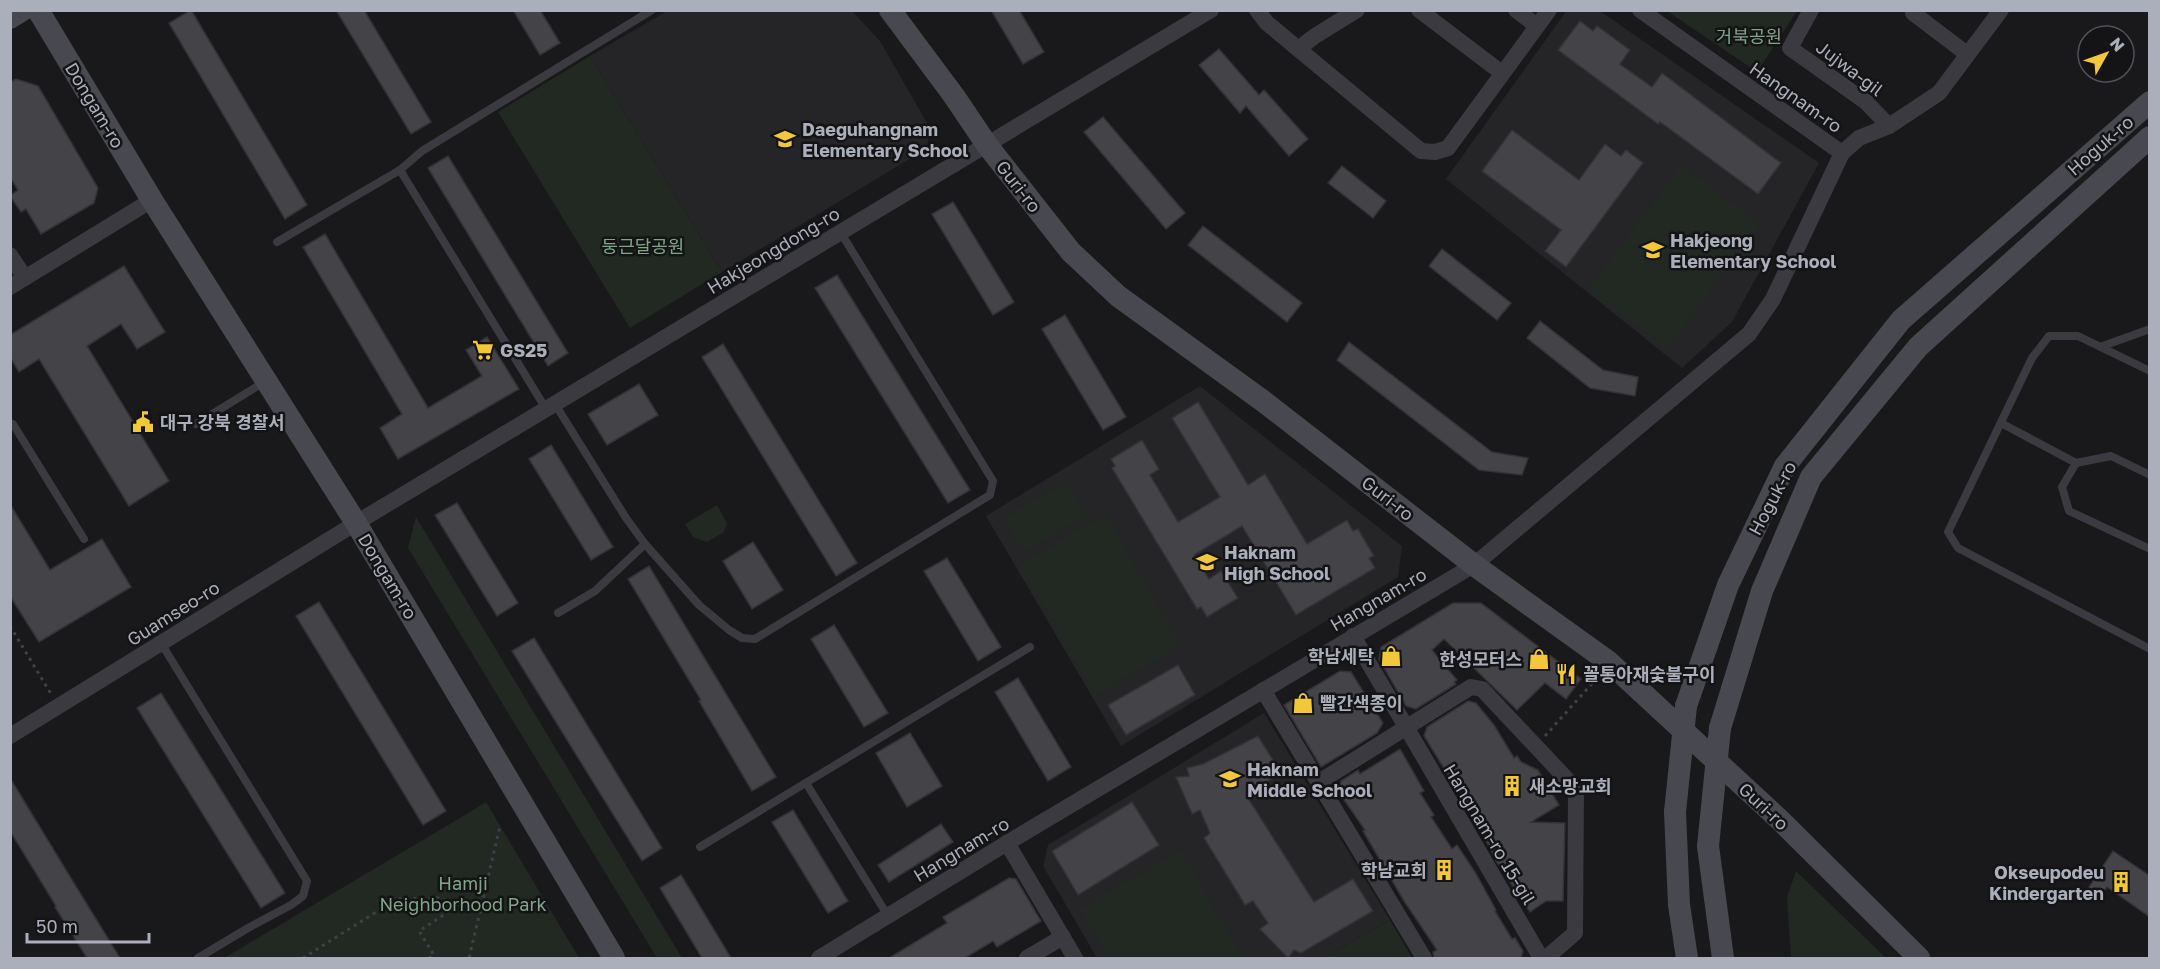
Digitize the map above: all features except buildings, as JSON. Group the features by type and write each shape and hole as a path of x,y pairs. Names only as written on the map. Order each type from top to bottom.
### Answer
{"main road":[{"path":"10,18 23,10"},
{"name":"Dongam-ro","path":"38,10 152,200 356,523 614,958"},
{"name":"Guri-ro","path":"890,10 987,145 1071,252 1118,296 1263,401 1474,565 1609,662 1780,820 1919,958"},
{"name":"Hoguk-ro","path":"1688,958 1679,905 1675,812 1686,706 1728,585 1785,466 1901,320 2150,102"},
{"name":"Hoguk-ro","path":"1723,958 1708,846 1719,728 1762,591 1811,477 1918,347 2150,137"},
{"path":"1679,905 1681,958"}],"street":[{"name":"Hakjeongdong-ro","path":"356,523 1211,10"},
{"path":"1257,10 1267,23 1298,50 1421,151 1435,153 1448,148 1549,10"},
{"path":"1298,50 1357,10"},
{"path":"1419,10 1502,73"},
{"path":"1516,10 1537,26"},
{"name":"Hangnam-ro","path":"1640,10 1842,153"},
{"name":"Jujwa-gil","path":"1811,10 1790,48 1866,102 1889,126"},
{"path":"1915,10 1913,13 1966,54"},
{"name":"Hangnam-ro","path":"819,958 1007,843 1474,565 1749,334 1773,299 1842,153 1859,138 1889,126 1939,93 2001,10"},
{"path":"10,255 18,283 152,200"},
{"name":"Guamseo-ro","path":"10,736 356,523"},
{"name":"Hangnam-ro 15-gil","path":"1353,636 1405,729 1541,958"},
{"path":"1319,782 1471,687 1482,689 1576,789 1575,933 1546,958"},
{"path":"1263,690 1424,958"},
{"path":"1007,843 1075,958"},
{"path":"1027,958 1063,937"}],"lane":[{"path":"277,242 400,170 422,151 652,10"},
{"path":"400,170 550,406 626,518 645,544 699,605 742,638 755,639 990,495 993,481 841,233"},
{"path":"2100,347 2150,329"},
{"path":"2150,371 2078,336 2049,336 2032,358 1948,531 1958,548 2150,649"},
{"path":"196,424 266,380"},
{"path":"10,423 14,424 84,539"},
{"path":"2001,423 2076,464 2111,456 2150,475"},
{"path":"2076,464 2062,487 2069,511 2150,549"},
{"path":"558,613 595,591 645,544"},
{"path":"161,643 307,881 303,896 291,905 198,958"},
{"path":"700,847 1030,646"},
{"path":"806,783 888,916"}],"path":[{"path":"10,626 59,706"},
{"path":"1536,746 1596,679"},
{"path":"469,958 500,826"},
{"path":"303,958 397,898 439,898 480,912"},
{"path":"429,958 434,955 419,931 459,904"}],"shaded area":[{"name":"Hakjeong Elementary School","path":"1567,10 1600,11 1819,163 1732,322 1682,368 1446,179"},
{"name":"Daeguhangnam Elementary School","path":"667,11 852,11 880,41 931,130 926,149 722,272 590,56"},
{"name":"Haknam High School","path":"1200,386 1402,546 1398,577 1121,746 986,516"},
{"name":"Haknam Middle School","path":"1264,713 1390,920 1324,958 1097,958 1043,866 1048,845"}],"green space":[{"name":"거북공원","path":"1797,10 1757,72 1667,11"},
{"name":"둥근달공원","path":"590,56 722,272 630,328 498,112"},
{"path":"1681,165 1760,224 1667,348 1589,289"},
{"path":"1067,481 1087,515 1024,552 1004,518"},
{"path":"717,505 727,523 724,532 707,542 693,537 685,524"},
{"path":"1105,514 1181,645 1095,695 1019,565"},
{"path":"416,517 682,958 657,958 408,548"},
{"name":"Hamji Neighborhood Park","path":"486,802 579,958 224,958 465,815"},
{"path":"1180,850 1243,958 1109,958 1080,909"},
{"path":"1796,871 1886,958 1791,958 1787,897"},
{"path":"1390,920 1412,958 1324,958"}],"place":[{"name":"Daeguhangnam Elementary School","path":"785,139"},
{"name":"Hakjeong Elementary School","path":"1653,250"},
{"name":"GS25","path":"483,350"},
{"name":"대구 강북 경찰서","path":"143,422"},
{"name":"Haknam High School","path":"1207,562"},
{"name":"학남세탁","path":"1391,656"},
{"name":"한성모터스","path":"1539,659"},
{"name":"꼴통아재숯불구이","path":"1566,674"},
{"name":"빨간색종이","path":"1303,703"},
{"name":"Haknam Middle School","path":"1230,779"},
{"name":"새소망교회","path":"1512,786"},
{"name":"학남교회","path":"1444,870"},
{"name":"Okseupodeu Kindergarten","path":"2121,882"}]}
